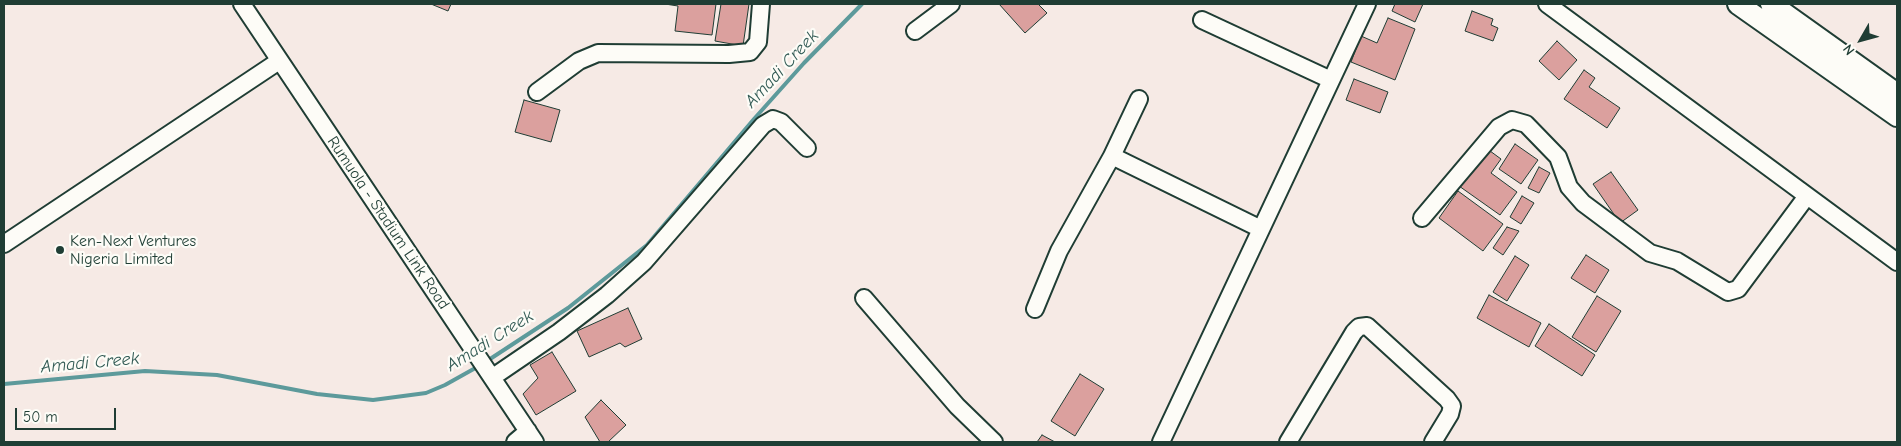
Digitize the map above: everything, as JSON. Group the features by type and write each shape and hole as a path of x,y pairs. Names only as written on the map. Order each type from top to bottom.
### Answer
{"main road":[{"path":"1738,4 1897,116"},
{"path":"1771,4 1897,94"}],"street":[{"name":"Rumuola - Stadium Link Road","path":"242,4 532,437"},
{"path":"537,92 579,61 598,53 736,54 750,52 758,42 761,4"},
{"path":"915,31 951,4"},
{"path":"1161,442 1367,4"},
{"path":"1547,4 1897,262"},
{"path":"1202,20 1331,80"},
{"path":"4,244 279,61"},
{"path":"1034,309 1059,251 1112,156 1139,99"},
{"path":"491,374 594,306 644,262 764,125 773,119 781,122 807,148"},
{"path":"1422,218 1499,127 1512,120 1526,124 1558,158 1569,187 1583,203 1650,254 1677,261 1728,292 1738,289 1807,196"},
{"path":"1112,156 1261,229"},
{"path":"864,298 957,406 994,442"},
{"path":"1288,442 1354,332 1360,327 1367,326 1447,398 1452,406 1450,414 1433,442"},
{"path":"515,442 532,437"}],"building":[{"path":"431,4 451,4 448,11"},
{"path":"665,4 716,4 712,35 675,31 678,6"},
{"path":"721,4 749,4 743,46 715,41"},
{"path":"999,4 1038,4 1047,13 1025,33"},
{"path":"1395,4 1423,4 1415,22 1392,11"},
{"path":"1472,11 1493,19 1491,25 1498,28 1493,41 1465,31"},
{"path":"1388,18 1415,29 1395,80 1351,62 1361,36 1377,43"},
{"path":"1557,41 1577,60 1559,80 1539,61"},
{"path":"1584,70 1595,78 1589,87 1620,108 1607,128 1564,99"},
{"path":"1354,79 1388,92 1380,113 1346,100"},
{"path":"524,100 560,110 551,142 515,132"},
{"path":"1515,144 1538,160 1521,184 1499,169"},
{"path":"1486,148 1501,159 1491,173 1517,192 1500,215 1459,186"},
{"path":"1539,167 1550,173 1539,193 1528,188"},
{"path":"1611,172 1638,210 1620,223 1593,184"},
{"path":"1458,191 1503,224 1483,251 1439,218"},
{"path":"1522,196 1534,203 1521,224 1510,217"},
{"path":"1507,227 1519,231 1503,255 1493,248"},
{"path":"1586,255 1609,270 1595,293 1571,278"},
{"path":"1515,256 1529,265 1507,301 1493,292"},
{"path":"1489,295 1541,323 1529,347 1477,318"},
{"path":"1597,296 1621,311 1596,352 1572,337"},
{"path":"628,308 642,339 625,347 620,343 589,357 577,331"},
{"path":"1549,324 1595,355 1582,376 1535,346"},
{"path":"552,352 576,391 536,415 523,394 538,378 530,365"},
{"path":"1080,374 1104,389 1075,436 1051,421"},
{"path":"601,400 626,425 608,442 600,442 585,417"},
{"path":"1042,435 1055,442 1037,442"}],"waterway":[{"name":"Amadi Creek","path":"487,361 568,308 647,245 754,119 804,63 862,4"},
{"name":"Amadi Creek","path":"4,384 145,371 217,375 317,394 373,400 426,393 479,366"}],"place":[{"name":"Ken-Next Ventures Nigeria Limited","path":"60,250"}]}
